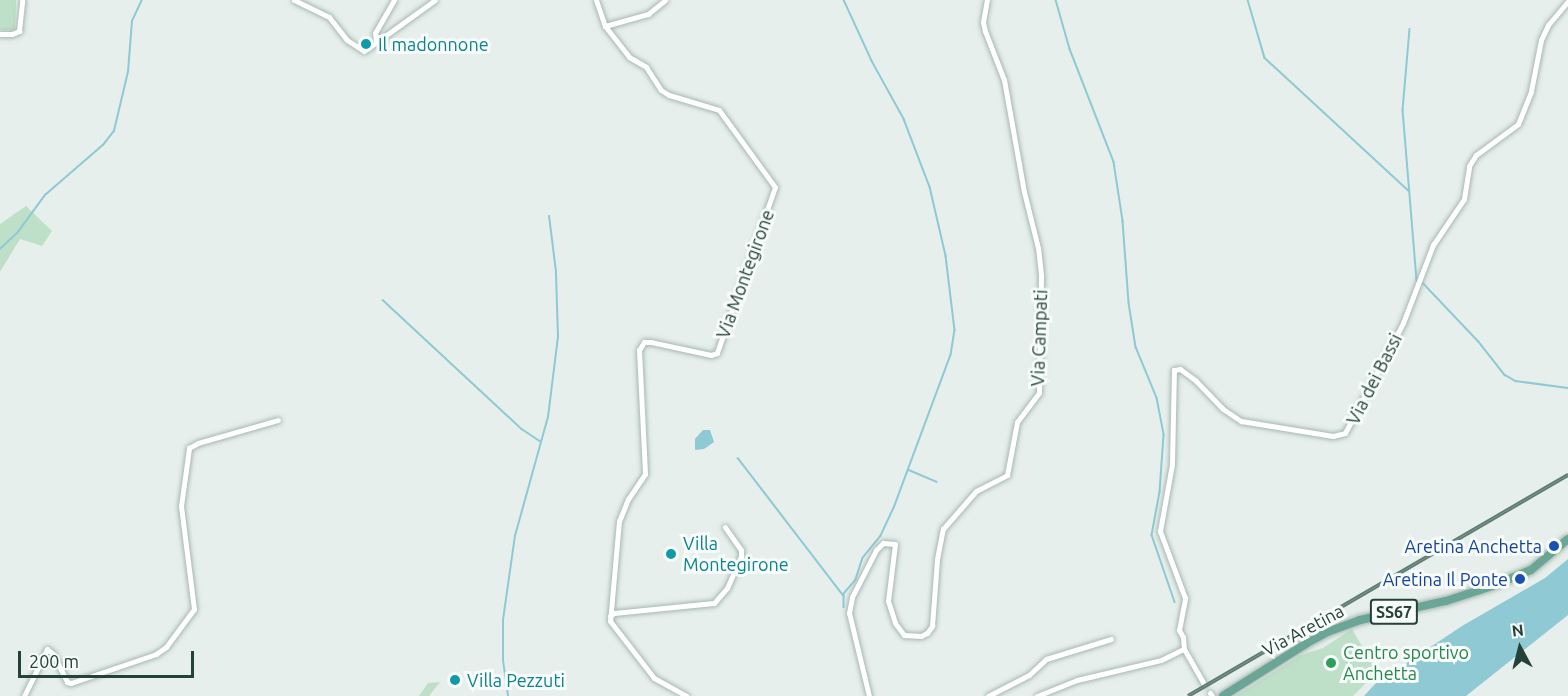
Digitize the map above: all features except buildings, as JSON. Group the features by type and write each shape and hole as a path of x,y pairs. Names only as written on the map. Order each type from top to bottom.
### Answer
{"main road":[{"name":"Via Aretina","path":"1222,696 1330,631 1360,620 1446,601 1492,586 1531,570 1568,540"}],"street":[{"path":"0,34 12,34 19,31 22,0"},
{"path":"294,0 329,17 342,35 361,50 368,51 376,40 435,0"},
{"path":"376,40 375,33 394,0"},
{"path":"596,0 605,26 648,14 665,0"},
{"name":"Via Campati","path":"869,696 849,613 852,597 876,549 883,543 895,544 888,601 895,623 904,635 921,636 927,633 932,626 937,559 943,529 976,491 1007,475 1017,422 1039,393 1041,275 1038,248 1024,192 1004,80 983,22 987,0"},
{"name":"Via dei Bassi","path":"1204,684 1184,649 1183,637 1179,630 1185,598 1160,531 1172,464 1174,370 1180,369 1195,380 1224,409 1241,421 1333,436 1345,433 1403,323 1433,245 1464,199 1468,166 1476,155 1518,124 1531,91 1541,40 1548,25 1568,1"},
{"name":"Via Montegirone","path":"605,26 629,57 646,67 661,90 676,97 711,106 726,116 774,183 775,192 717,353 711,356 651,342 644,342 640,346 645,474 628,499 619,521 610,616"},
{"path":"24,696 47,649 53,654 67,682 71,683 156,654 166,647 194,609 181,506 189,448 198,442 278,420"},
{"path":"686,696 654,678 613,626 610,616 614,613 714,603 727,588 741,556 741,550 725,527"},
{"path":"988,696 1029,675 1046,659 1112,639"},
{"path":"1037,696 1077,680 1161,660 1184,649"}],"green space":[{"path":"0,0 16,0 15,30 0,30"},
{"path":"26,206 52,231 42,246 20,239 0,272 0,224"},
{"name":"Centro sportivo Anchetta","path":"1352,629 1377,672 1353,696 1236,696 1301,655 1323,648"},
{"path":"440,682 429,696 419,696 428,683"}],"water":[{"path":"703,430 710,430 714,442 704,449 695,450 695,439"},
{"path":"1568,559 1568,615 1466,696 1364,696 1375,684 1462,626 1545,578"}],"waterway":[{"path":"0,249 18,232 45,195 103,145 114,131 128,72 132,21 142,0"},
{"path":"844,0 872,61 904,119 930,187 946,256 955,330 951,355 894,508 881,536 863,558 856,580 844,594 844,607"},
{"path":"1056,0 1070,49 1114,162 1123,221 1129,303 1136,347 1157,398 1164,435 1160,492 1152,535 1175,602"},
{"path":"1248,0 1265,58 1409,191"},
{"path":"1410,29 1403,110 1417,280"},
{"path":"508,696 503,661 503,620 515,536 548,417 558,337 556,272 549,216"},
{"path":"1423,283 1479,342 1505,375 1516,381 1568,388"},
{"path":"383,300 522,429 540,441"},
{"path":"738,458 844,596"},
{"path":"909,470 937,482"}],"railway":[{"path":"1188,696 1568,475"}],"place":[{"name":"Il madonnone","path":"366,44"},
{"name":"Aretina Anchetta","path":"1554,546"},
{"name":"Villa Montegirone","path":"671,554"},
{"name":"Aretina Il Ponte","path":"1520,579"},
{"name":"Centro sportivo Anchetta","path":"1331,663"},
{"name":"Villa Pezzuti","path":"455,680"}]}
